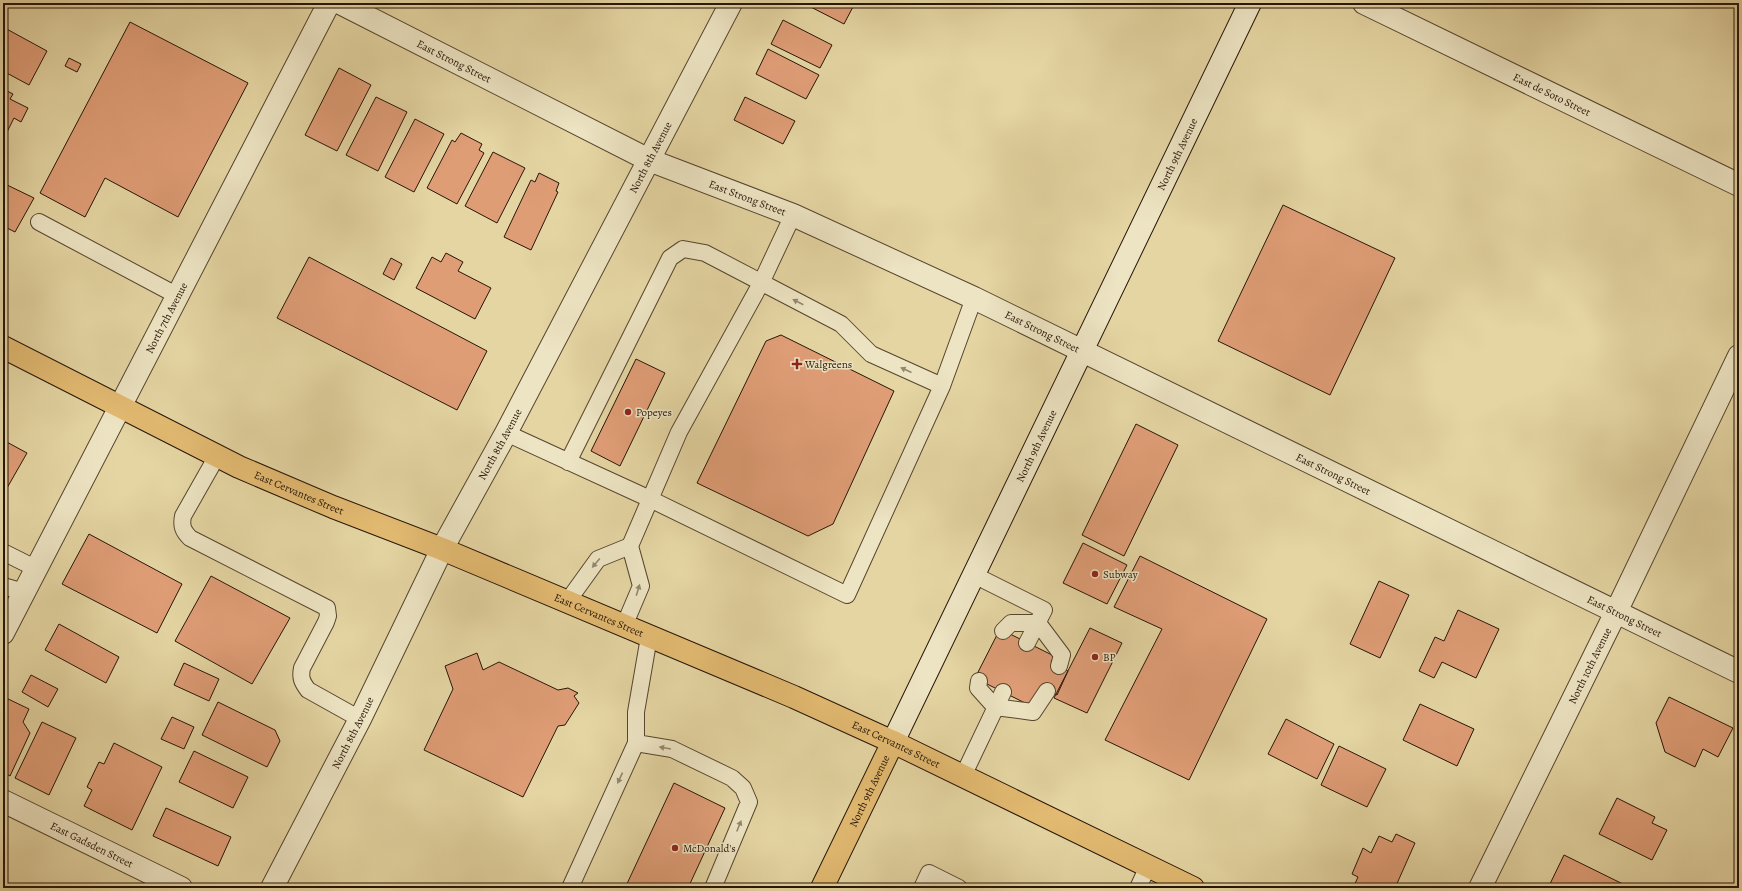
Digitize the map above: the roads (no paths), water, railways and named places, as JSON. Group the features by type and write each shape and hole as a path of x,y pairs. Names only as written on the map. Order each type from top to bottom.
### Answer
{"main road":[{"name":"East Cervantes Street","path":"3,347 120,408 217,456 333,507 442,549 794,697 893,742 1193,888"},
{"name":"North 9th Avenue","path":"822,888 893,742"}],"street":[{"name":"North 7th Avenue","path":"3,633 329,3"},
{"name":"East Strong Street","path":"340,3 650,160 793,215 974,298 1739,672"},
{"name":"North 8th Avenue","path":"272,888 360,719 442,549 506,433 731,3"},
{"name":"North 9th Avenue","path":"893,742 1250,3"},
{"name":"East de Soto Street","path":"1364,3 1739,185"},
{"name":"North 10th Avenue","path":"1480,888 1616,612 1739,356"},
{"name":"East Gadsden Street","path":"3,801 181,888"}],"lane":[{"path":"624,626 641,586 630,546 678,432 761,283 793,215"},
{"path":"39,222 178,296"},
{"path":"568,462 670,258 683,249 705,253 841,324 871,354 942,386"},
{"path":"506,433 650,498 847,596 942,386 974,298"},
{"path":"217,456 183,516 182,524 184,532 190,538 327,608 328,616 326,622 302,668 300,676 302,682 308,690 360,719"},
{"path":"567,602 598,559 630,546"},
{"path":"3,552 37,569"},
{"path":"974,575 1044,610 1027,643"},
{"path":"3,586 24,592"},
{"path":"1003,631 1011,623 1038,623"},
{"path":"1038,623 1062,656 1059,666"},
{"path":"570,888 636,743 636,712 649,637"},
{"path":"979,681 978,688 995,707 1033,712 1047,691"},
{"path":"963,776 1003,692"},
{"path":"636,743 672,749 732,778 743,788 749,802 713,888"},
{"path":"1138,888 1148,866"},
{"path":"922,888 929,873 959,888"}],"place":[{"name":"Walgreens","path":"797,364"},
{"name":"Popeyes","path":"628,412"},
{"name":"Subway","path":"1095,574"},
{"name":"BP","path":"1095,657"},
{"name":"McDonald's","path":"675,848"}]}
